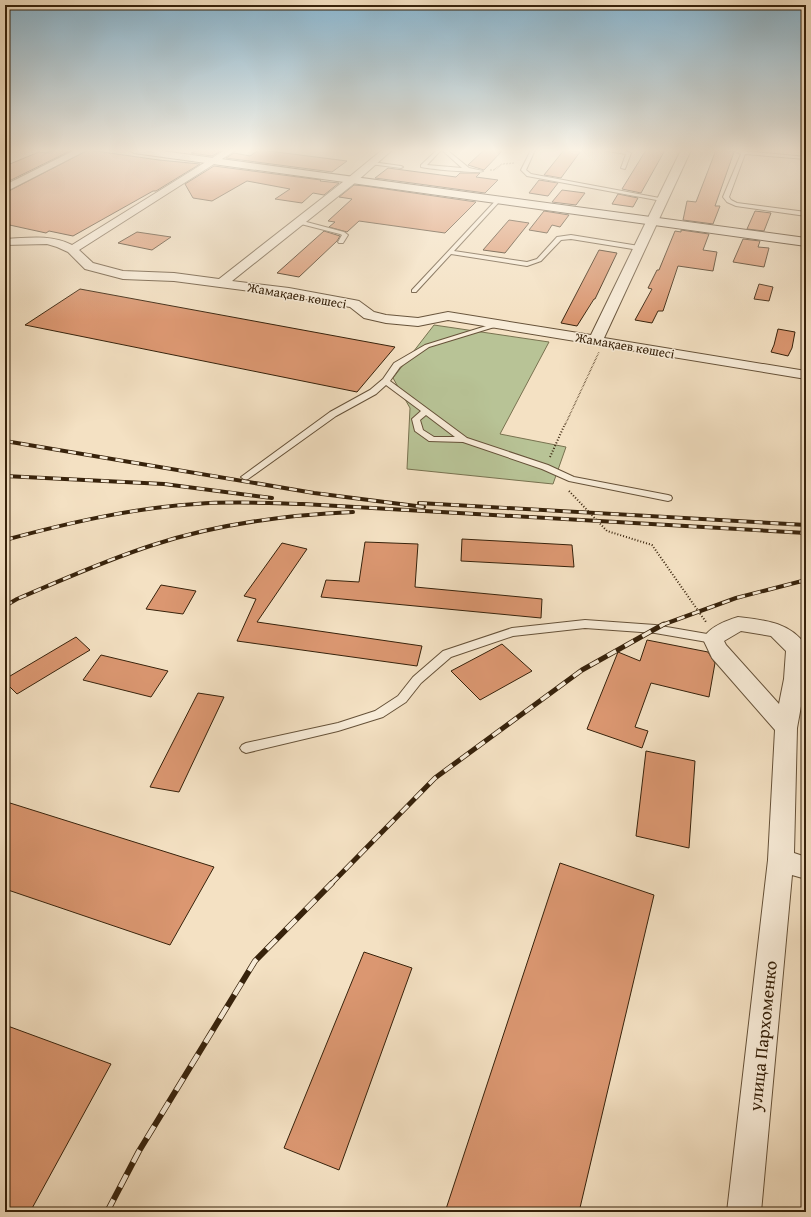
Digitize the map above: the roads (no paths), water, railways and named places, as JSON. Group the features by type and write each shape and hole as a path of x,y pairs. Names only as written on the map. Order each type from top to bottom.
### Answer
{"main road":[{"path":"545,207 806,242"}],"street":[{"path":"72,250 140,207"},
{"path":"223,282 318,207"},
{"path":"600,341 639,248 658,207"},
{"name":"Жамақаев көшесі","path":"5,242 46,241 61,244 72,250 89,266 123,275 174,277 223,282 289,292 354,304 369,315 386,319 418,322 448,316 806,375"},
{"name":"улица Пархоменко","path":"714,638 738,624 762,627 778,631 796,649 795,679 786,728 794,864 744,1212"},
{"path":"714,638 714,644 719,652 786,728"}],"lane":[{"path":"414,291 492,207"},
{"path":"756,207 806,214"},
{"path":"299,222 342,233 345,235 341,242"},
{"path":"450,252 528,264 536,262 559,238 563,237 639,248"},
{"path":"245,477 333,414 373,392 386,381 396,365 427,346 499,324"},
{"path":"386,381 464,440"},
{"path":"425,411 416,419 419,431 432,439 464,440 545,467 572,479 668,498"},
{"path":"246,748 338,727 379,714 402,699 417,680 447,654 512,632 585,624 655,629 714,638"}],"railway":[{"path":"5,441 314,493 424,507"},
{"path":"5,476 164,484 272,498"},
{"path":"5,540 76,522 148,509 236,502 303,504 806,533"},
{"path":"419,503 806,525"},
{"path":"5,606 17,599 101,564 153,545 202,531 277,518 353,512"},
{"path":"663,625 736,598 806,580"},
{"path":"331,884 435,778 582,670 663,625"},
{"path":"107,1212 139,1151 255,961 332,883"}]}
